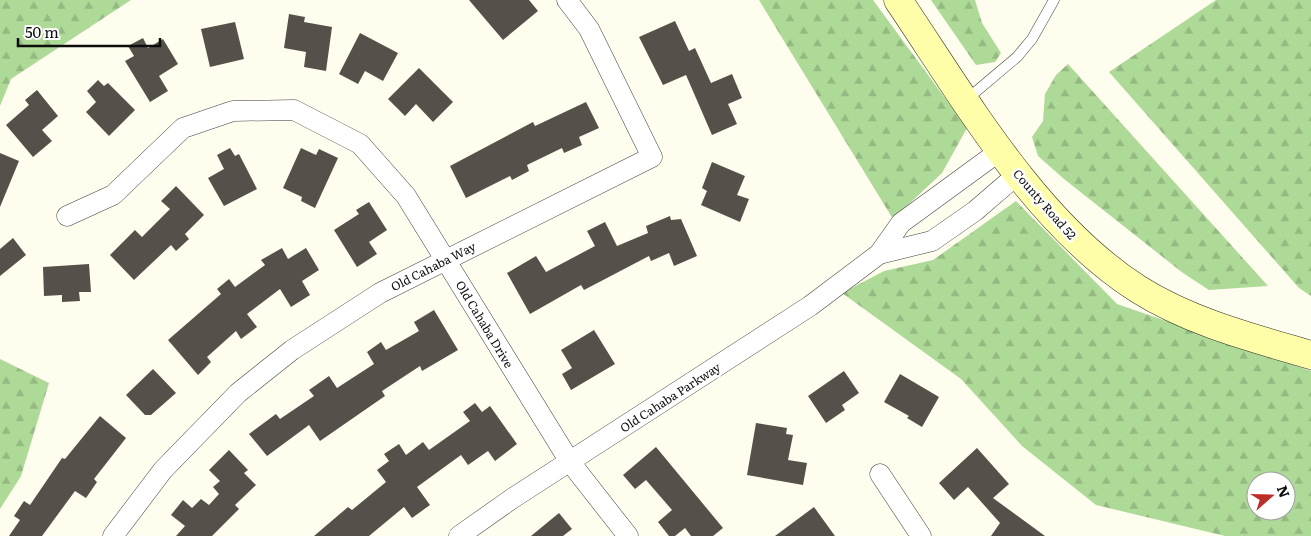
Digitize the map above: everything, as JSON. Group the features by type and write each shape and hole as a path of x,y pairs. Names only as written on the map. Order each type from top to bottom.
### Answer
{"main road":[{"name":"County Road 52","path":"898,0 1018,174 1073,238 1116,274 1140,290 1177,309 1244,336 1311,355"}],"street":[{"name":"Old Cahaba Way","path":"113,536 163,470 238,393 292,350 380,293 652,157 588,29 567,0"},
{"name":"Old Cahaba Drive","path":"67,216 113,195 182,128 234,111 294,110 360,144 406,196 570,462 628,536"},
{"name":"Old Cahaba Parkway","path":"459,536 513,498 810,306 879,254 901,223 1001,150"},
{"name":"Old Cahaba Parkway","path":"879,254 932,241 975,211 1018,174"},
{"path":"880,474 921,536"}],"lane":[{"path":"966,100 1017,57 1032,39 1054,0"}],"green space":[{"path":"0,0 131,0 11,79 0,106"},
{"path":"759,0 873,0 967,128 942,173 893,219"},
{"path":"931,0 975,0 982,23 1001,53 995,62 976,65"},
{"path":"1216,0 1311,0 1311,296 1299,288 1109,72"},
{"path":"1068,64 1268,286 1209,290 1183,273 1064,179 1038,156 1032,137 1043,121 1045,94 1056,75"},
{"path":"1016,201 1117,304 1311,371 1311,536 1225,536 1096,505 1022,446 961,379 842,293 884,271 933,260"},
{"path":"0,359 49,383 21,476 0,509"}],"building":[{"path":"469,0 529,0 538,11 503,40"},
{"path":"289,14 305,17 304,22 332,27 326,71 304,67 306,52 284,48"},
{"path":"675,21 689,51 695,48 711,83 732,74 742,98 728,104 737,124 712,135 686,75 663,85 639,37"},
{"path":"235,22 244,59 210,67 201,29"},
{"path":"360,33 398,53 383,81 365,71 358,84 339,74"},
{"path":"143,38 148,48 163,39 178,64 159,76 168,91 150,102 125,61 134,56 128,46"},
{"path":"419,68 453,102 433,122 416,104 405,116 388,99"},
{"path":"98,80 104,86 108,83 135,110 109,136 86,112 96,102 87,91"},
{"path":"37,90 58,116 42,130 52,141 33,157 6,125 29,105 25,100"},
{"path":"586,102 599,128 579,137 582,145 564,153 562,148 527,165 529,171 512,180 510,176 466,198 450,166 533,122 535,126"},
{"path":"230,148 235,156 239,154 257,189 224,206 208,178 224,169 217,155"},
{"path":"301,148 316,155 319,149 338,158 315,208 301,201 302,197 283,188"},
{"path":"0,153 19,161 0,207"},
{"path":"712,162 745,176 737,195 749,199 740,222 701,205 707,191 702,188"},
{"path":"176,186 204,215 185,234 189,239 176,251 171,245 134,280 110,255 135,230 142,237 170,209 161,201"},
{"path":"369,202 387,230 369,242 377,254 357,267 334,230 359,214 356,210"},
{"path":"670,216 671,220 681,219 697,256 674,266 669,253 651,261 649,256 584,290 581,285 530,314 507,273 536,256 546,272 595,246 587,231 605,222 617,246 648,233 646,226"},
{"path":"13,238 26,255 0,276 0,249"},
{"path":"282,248 288,259 306,248 319,270 302,281 310,295 291,307 280,289 247,314 257,327 241,339 236,331 207,357 211,362 198,375 168,340 221,294 217,289 229,279 235,287 265,265 261,260"},
{"path":"89,264 91,292 79,292 80,301 62,302 62,295 44,296 43,267"},
{"path":"434,310 458,350 422,371 420,366 382,391 385,396 320,441 309,425 267,456 249,434 276,414 280,419 314,396 309,390 329,376 337,388 374,364 367,352 381,342 386,350 419,331 414,322"},
{"path":"594,330 615,364 571,390 562,374 572,368 561,350"},
{"path":"153,369 176,393 151,415 145,415 126,395"},
{"path":"844,371 859,393 842,405 845,410 826,423 808,396"},
{"path":"900,374 939,397 922,427 907,418 909,416 884,402"},
{"path":"475,403 482,412 490,406 517,444 495,461 488,451 468,465 461,455 417,487 430,505 412,518 404,507 369,536 314,536 348,507 352,510 386,482 377,470 389,461 384,454 399,444 406,455 423,442 429,450 470,421 463,412"},
{"path":"100,416 126,438 94,479 97,482 86,498 75,491 42,536 9,536 20,520 14,516 24,501 30,505 62,458 65,459"},
{"path":"756,423 787,428 786,434 793,435 788,460 807,463 803,485 747,475"},
{"path":"656,447 723,528 713,536 691,536 685,528 675,536 669,536 658,522 672,510 646,480 635,489 623,475"},
{"path":"977,448 1009,484 993,498 1045,536 991,536 1000,523 968,487 954,500 939,483"},
{"path":"229,450 248,470 244,473 256,485 235,505 239,509 212,536 176,536 185,526 171,515 183,500 192,508 201,499 209,505 219,494 213,487 220,481 209,470"},
{"path":"814,507 835,536 775,536"},
{"path":"559,513 572,529 563,536 531,536"}]}
